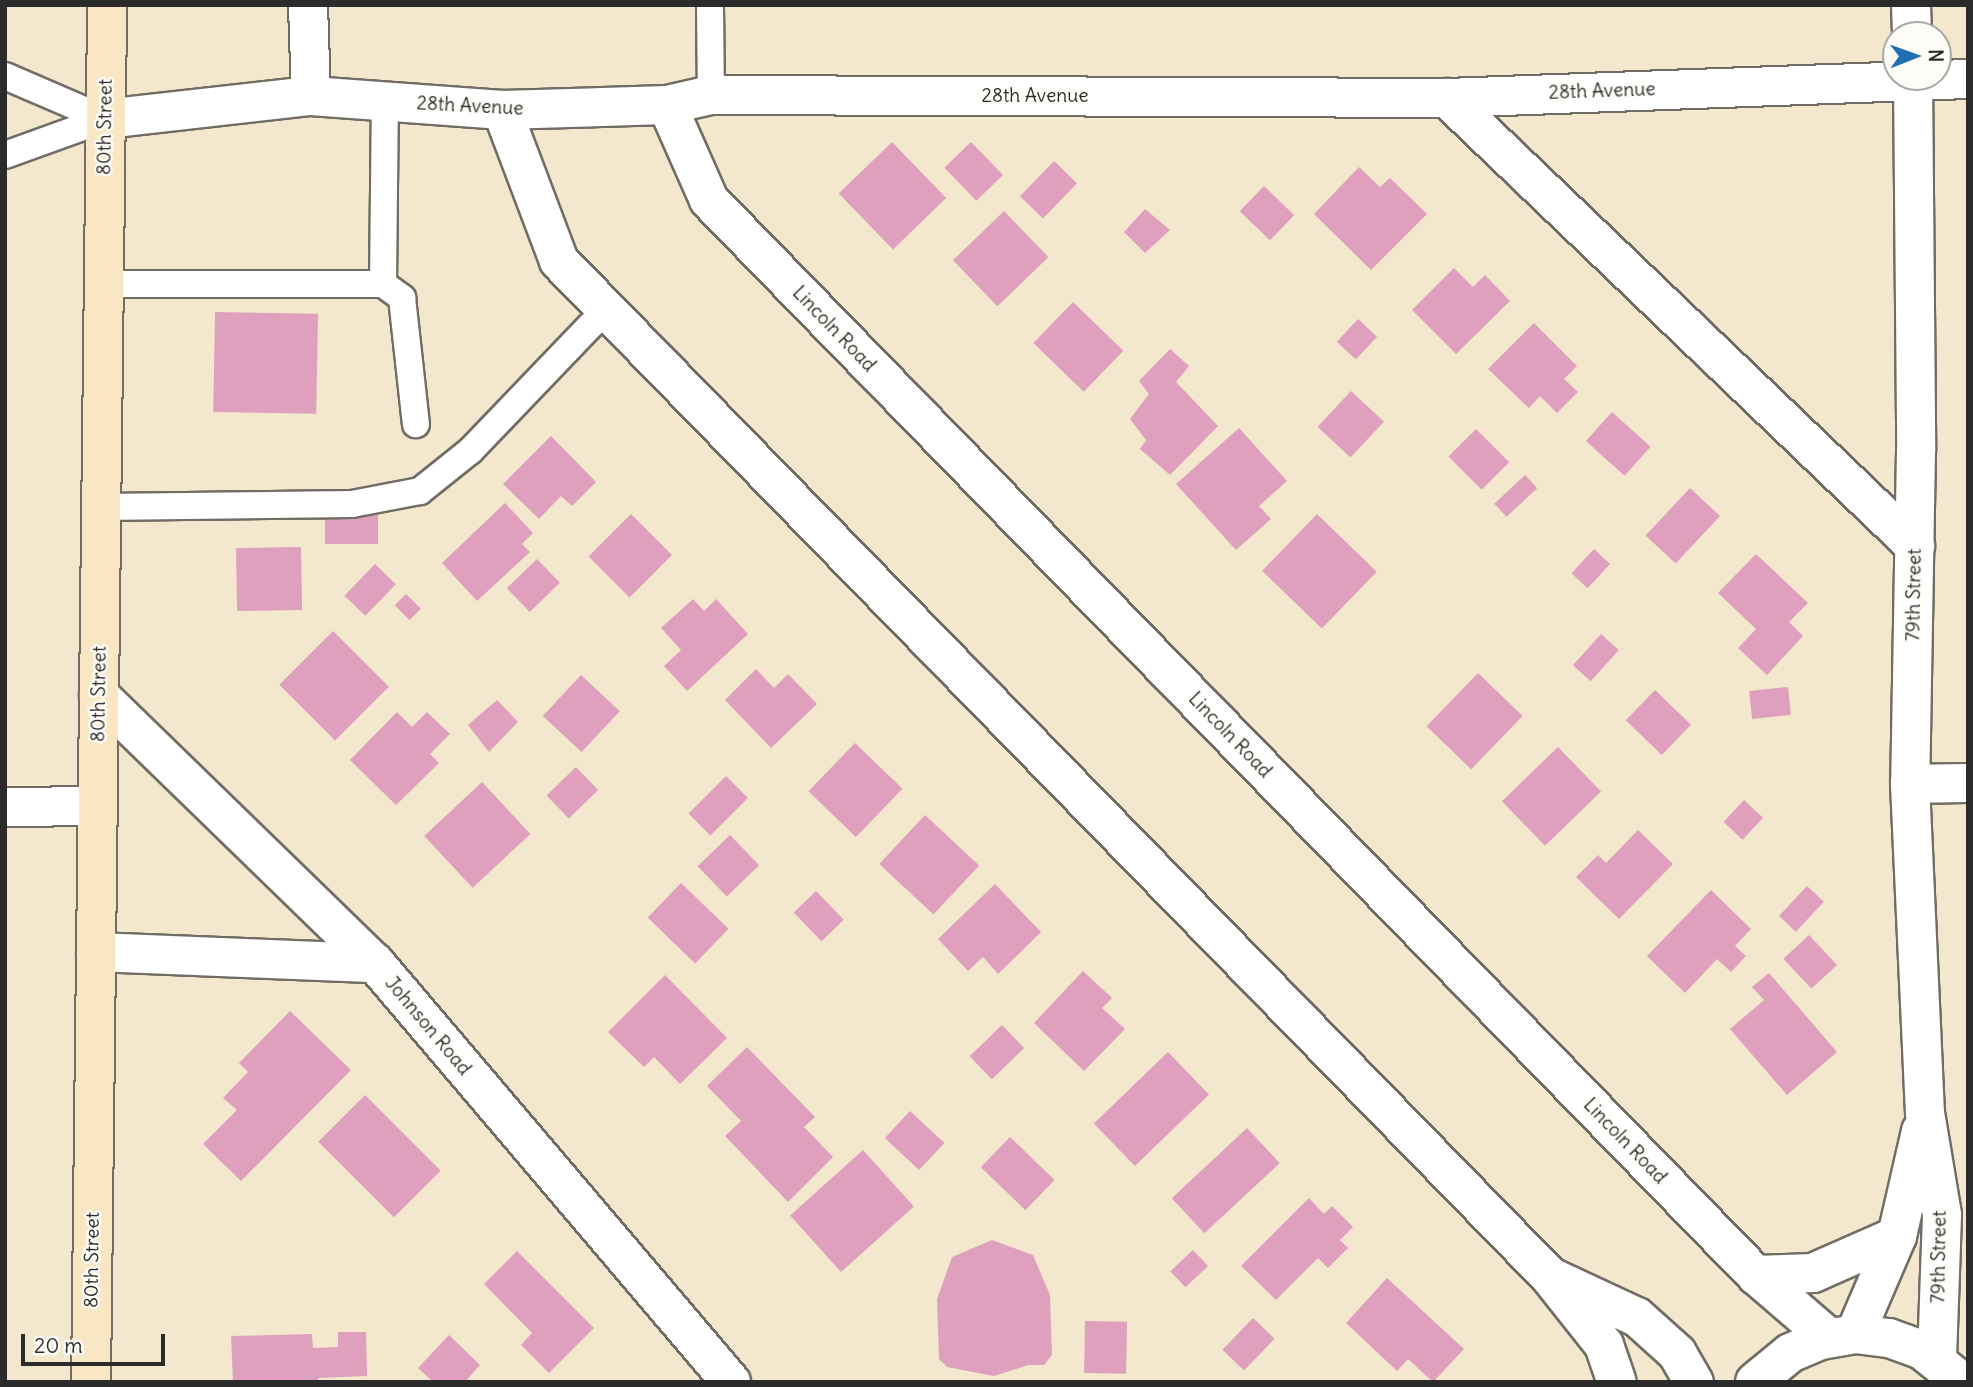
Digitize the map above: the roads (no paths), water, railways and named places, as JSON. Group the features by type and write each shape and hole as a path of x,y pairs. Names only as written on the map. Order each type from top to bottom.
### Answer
{"street":[{"name":"80th Street","path":"91,1382 107,5"},
{"path":"308,5 311,96"},
{"name":"28th Avenue","path":"105,119 311,96 502,110 667,105 711,95 1447,97 1882,79"},
{"name":"79th Street","path":"1913,91 1915,545 1910,784 1925,1113 1942,1216 1949,1371"},
{"path":"1447,97 1915,545"},
{"name":"Lincoln Road","path":"667,105 709,200 1756,1275 1842,1336"},
{"path":"502,110 559,261 1550,1277 1604,1345 1617,1382"},
{"name":"Johnson Road","path":"99,695 375,963 731,1382"},
{"path":"1910,784 1968,783"},
{"path":"5,807 98,806"},
{"path":"96,952 375,963"},
{"name":"79th Street","path":"1842,1336 1896,1236 1925,1113"},
{"path":"1756,1275 1813,1273 1896,1236"},
{"path":"1550,1277 1637,1317 1677,1353 1694,1382"},
{"path":"1755,1382 1790,1353 1842,1336 1889,1338 1949,1371"}],"lane":[{"path":"710,5 711,95"},
{"path":"5,76 105,119"},
{"path":"383,284 384,102"},
{"path":"5,155 105,119"},
{"path":"103,284 383,284 402,298 416,424"},
{"path":"101,507 352,504 420,491 470,451 606,309"}]}
